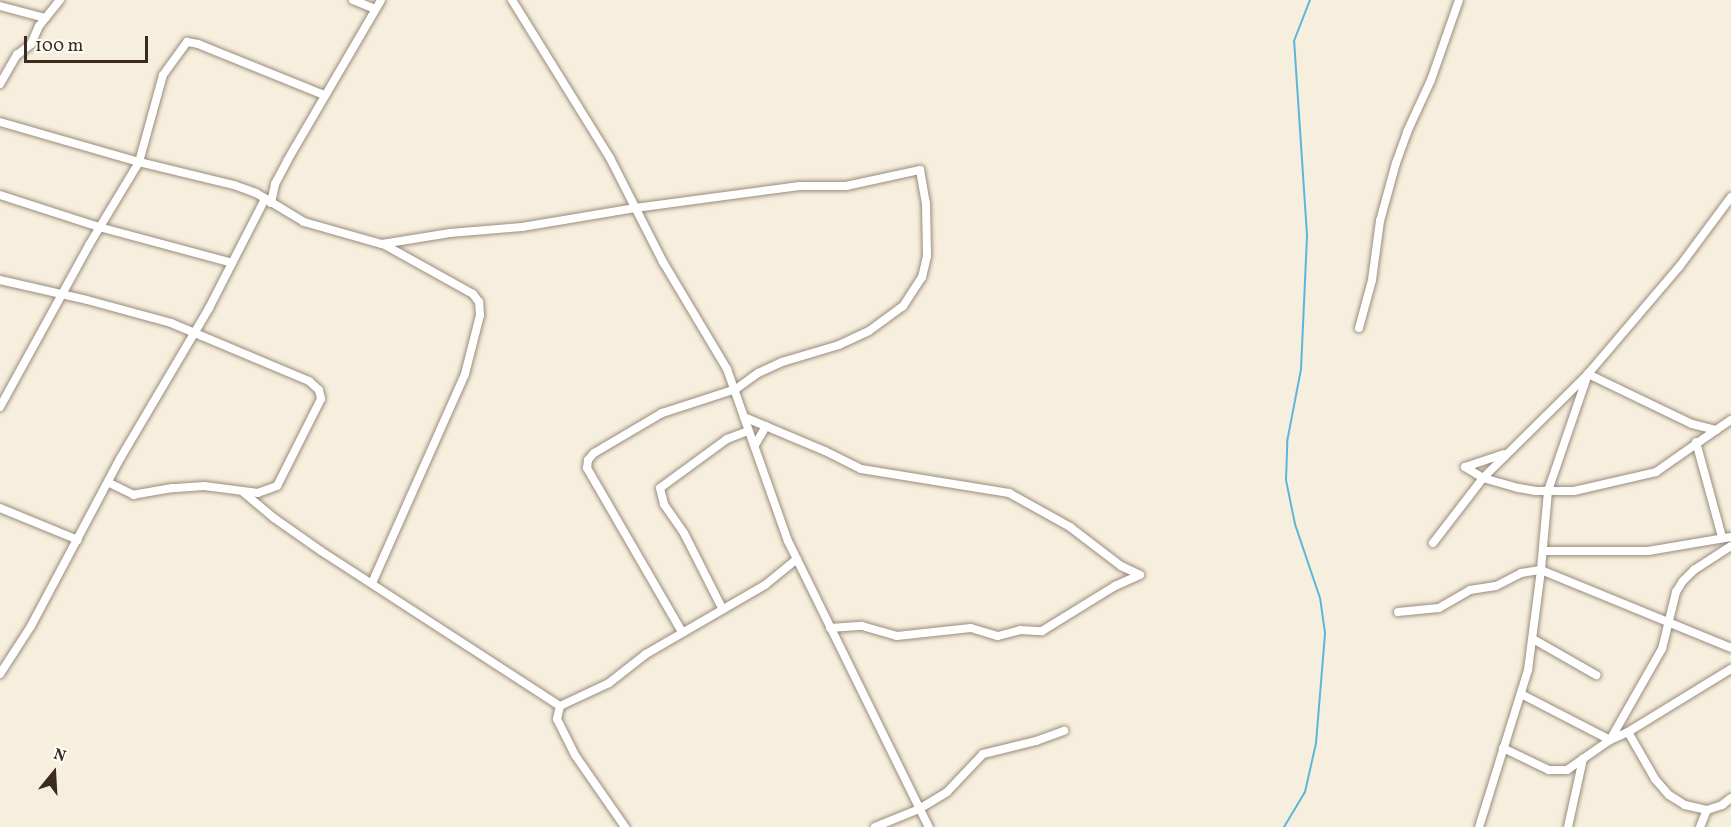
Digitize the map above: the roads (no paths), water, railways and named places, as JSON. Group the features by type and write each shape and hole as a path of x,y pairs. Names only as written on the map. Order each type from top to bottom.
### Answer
{"street":[{"path":"0,84 16,55 31,44 45,18 60,0"},
{"path":"353,0 375,9"},
{"path":"0,674 31,626 69,551 78,540 109,483 121,456 195,332 324,95 381,0"},
{"path":"512,0 610,158 663,262 727,369 736,389 772,500 797,559 929,827"},
{"path":"1359,328 1372,280 1380,221 1396,163 1407,132 1431,80 1459,0"},
{"path":"0,6 45,18"},
{"path":"0,407 99,227 139,162 163,75 187,42 198,44 324,95"},
{"path":"0,122 256,193 304,222 382,244 473,294 478,302 480,315 465,374 372,583"},
{"path":"382,244 568,221 635,208 800,186 846,186 916,170 922,173 927,223 927,256 922,277 903,306 869,331 839,345 769,367 736,389 662,413 594,453 588,460 587,468 682,632"},
{"path":"256,193 275,184"},
{"path":"0,195 99,227 232,263"},
{"path":"1433,543 1484,478 1588,374 1679,267 1731,197"},
{"path":"0,280 148,315 195,332 309,381 319,390 321,399 278,486 258,493 204,486 172,488 134,495 109,483"},
{"path":"1588,374 1676,418 1716,430"},
{"path":"1479,827 1521,694 1533,639 1544,551 1548,491 1588,374"},
{"path":"744,417 861,469 1010,493 1070,527 1121,566 1140,575 1115,586 1042,631 1020,630 998,636 971,628 897,636 862,626 830,627"},
{"path":"1508,452 1465,467 1484,478 1519,488 1548,491 1598,487 1656,472 1696,442 1731,420"},
{"path":"754,445 766,426"},
{"path":"722,608 684,532 664,504 660,488 727,439 748,431"},
{"path":"1544,551 1648,551 1727,537 1696,442"},
{"path":"243,492 274,518 560,706"},
{"path":"0,508 78,540"},
{"path":"1610,740 1653,667 1667,638 1676,592 1694,570 1731,546"},
{"path":"560,706 609,683 682,632 759,589 797,559"},
{"path":"1398,612 1439,608 1470,590 1496,586 1521,573 1541,570 1731,648"},
{"path":"1533,639 1596,675"},
{"path":"1503,748 1549,770 1567,770 1610,740 1628,732 1731,669"},
{"path":"1521,694 1610,740"},
{"path":"560,706 557,719 575,755 625,827"},
{"path":"875,827 919,808 954,787 982,754 1036,741 1064,731"},
{"path":"1628,732 1654,778 1669,795 1685,805 1707,810 1722,806 1731,798"},
{"path":"1568,827 1583,759"},
{"path":"1700,827 1707,810"}],"waterway":[{"path":"1284,827 1305,792 1316,743 1325,633 1320,598 1295,524 1286,480 1287,442 1301,369 1307,235 1294,41 1310,0"}]}
